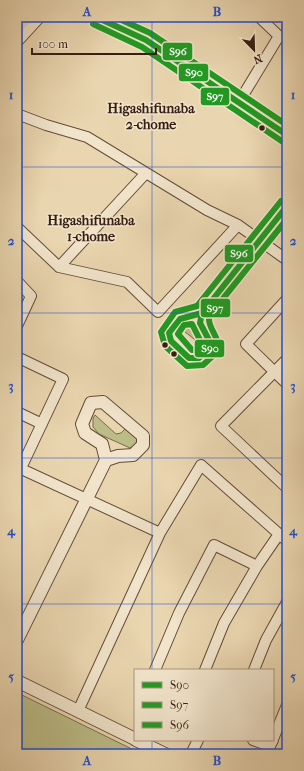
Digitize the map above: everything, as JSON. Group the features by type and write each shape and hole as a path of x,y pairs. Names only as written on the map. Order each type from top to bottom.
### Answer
{"main road":[{"path":"17,24 24,17"},
{"path":"96,17 146,40 287,135"},
{"path":"202,312 287,206"}],"street":[{"path":"17,42 40,17"},
{"path":"239,102 279,36 259,17"},
{"path":"17,114 46,125 87,137 208,210 238,225 287,260"},
{"path":"59,267 146,173"},
{"path":"17,227 59,267 127,282 158,312 238,225"},
{"path":"17,281 31,296 17,326"},
{"path":"287,299 246,344 287,384"},
{"path":"17,357 63,379 42,424 19,467 160,533"},
{"path":"287,359 221,426 287,488"},
{"path":"17,640 106,460 102,444 85,433 82,424 91,403 104,402 143,436 143,445 133,455 118,456 106,460"},
{"path":"17,412 42,424"},
{"path":"78,712 160,533 201,465 283,538 257,566 224,623 205,669"},
{"path":"155,669 179,613 214,545 257,566"},
{"path":"254,669 266,640 287,602"},
{"path":"17,682 134,739"},
{"path":"274,737 287,705"},
{"path":"138,741 165,754"},
{"path":"191,754 198,741"},
{"path":"257,741 270,746 272,741"}],"green space":[{"path":"181,323 191,324 196,328 204,343 203,346 180,328"},
{"path":"95,415 116,434 121,433 127,427 135,433 138,441 136,445 130,448 99,434 93,427 93,418"},
{"path":"17,693 24,696 142,754 17,754"}],"transit line":[{"name":"S90","path":"96,17 146,40 287,135"},
{"name":"S96","path":"115,17 150,33 287,125"},
{"name":"S97","path":"93,24 142,47 283,142"},
{"name":"S96","path":"197,306 281,201"},
{"name":"S90","path":"202,313 287,206"},
{"name":"S97","path":"197,306 175,312 161,332 165,346 187,366 203,365 216,353 218,343 210,326 209,316 287,219"},
{"name":"S90","path":"202,313 200,323 210,342 210,348 199,358 189,358 171,341 169,333 180,319 202,313"},
{"name":"S96","path":"192,324 202,344 196,350 192,350 178,334 184,325 192,324"}],"district":[{"name":"Higashifunaba 2-chome","path":"151,116"},
{"name":"Higashifunaba 1-chome","path":"91,228"}]}
